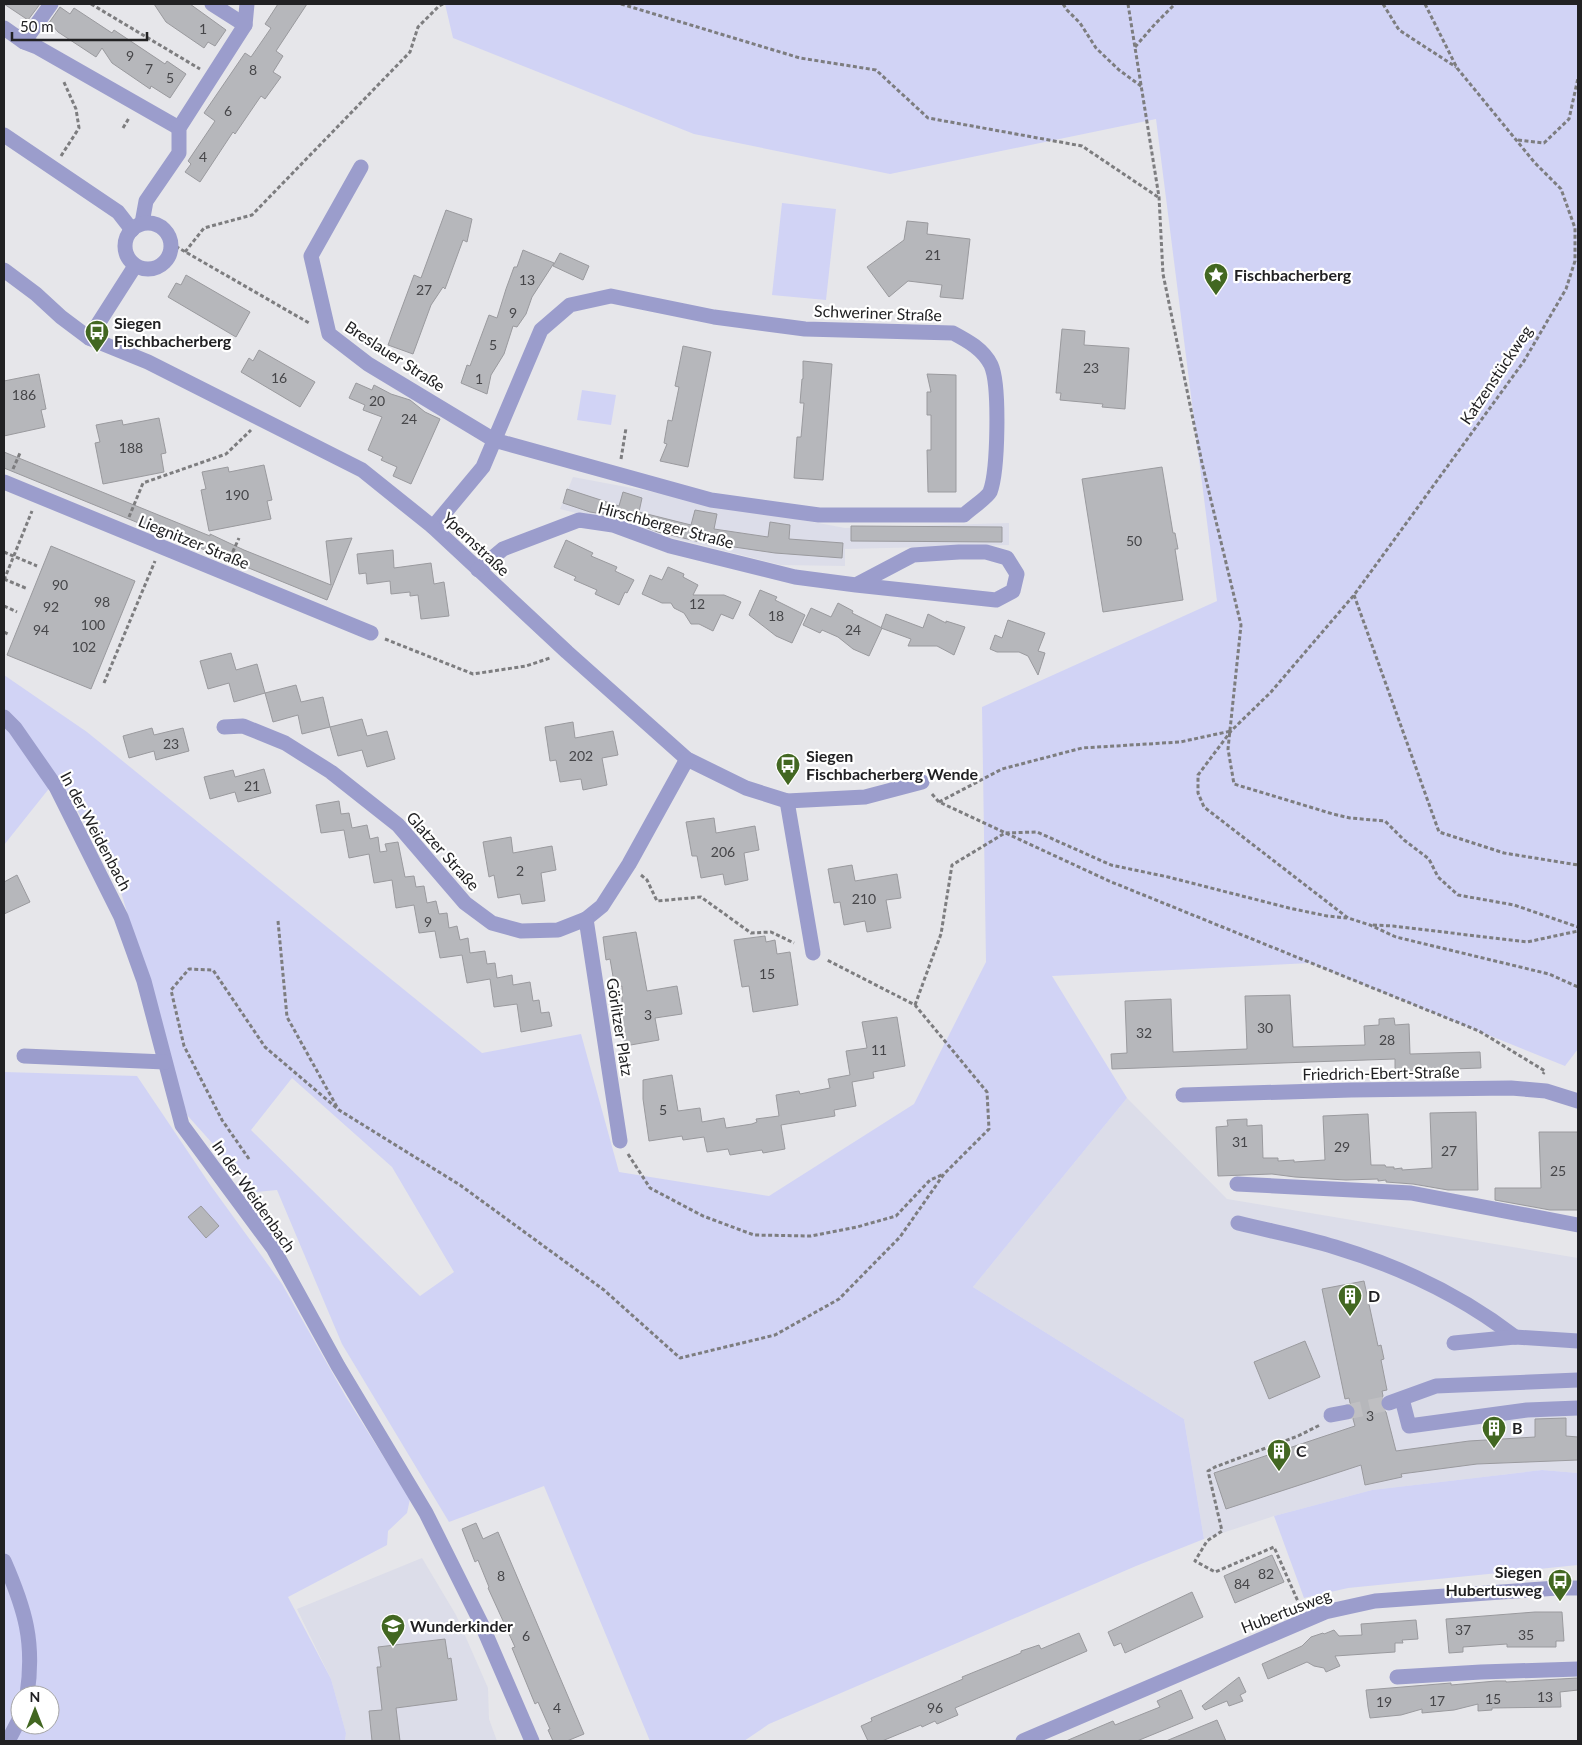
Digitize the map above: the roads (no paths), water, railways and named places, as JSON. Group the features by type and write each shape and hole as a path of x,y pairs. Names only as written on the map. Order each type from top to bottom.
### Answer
{"street":[{"path":"24,42 51,4"},
{"path":"212,4 245,25"},
{"path":"137,227 151,223 160,226 170,239 170,255 158,267 146,269 135,266 126,254 125,239 137,227 146,201 178,153 178,128 245,25 247,4"},
{"path":"4,28 24,42 37,47 178,128"},
{"path":"4,136 118,212 137,227"},
{"name":"Breslauer Straße","path":"361,167 311,256 329,334 368,364 494,440"},
{"path":"89,338 135,266"},
{"name":"Ypernstraße","path":"4,270 89,338 148,362 362,470 433,527 567,652 686,759 746,788 787,801 865,797 922,782"},
{"name":"Schweriner Straße","path":"433,527 483,467 494,440 541,330 570,305 611,296 714,317 805,329 954,333 974,344 991,365 996,388 997,456 990,493 964,515 819,515 711,500 494,440"},
{"name":"Liegnitzer Straße","path":"4,482 371,633"},
{"name":"Hirschberger Straße","path":"478,570 503,549 579,520 613,525 670,546 795,577 856,585 996,600 1013,590 1017,574 1007,558 986,552 959,552 913,556 856,585"},
{"name":"In der Weidenbach","path":"4,717 15,728 56,787 121,917 144,981 182,1125 273,1248 338,1366 426,1512 481,1622 532,1741"},
{"name":"Glatzer Straße","path":"224,727 243,726 277,740 331,772 398,825 465,903 492,923 521,931 558,930 586,919 602,906 624,873 686,759"},
{"path":"787,801 814,953"},
{"name":"Görlitzer Platz","path":"586,919 620,1141"},
{"path":"24,1056 165,1062"},
{"name":"Friedrich-Ebert-Straße","path":"1183,1096 1352,1090 1511,1088 1546,1091 1578,1101"},
{"path":"1237,1184 1411,1193 1578,1225"},
{"path":"1238,1224 1335,1247 1399,1270 1490,1318 1515,1337"},
{"path":"1454,1343 1515,1337 1578,1341"},
{"path":"1578,1380 1436,1386 1396,1401 1409,1426 1527,1410 1578,1408"},
{"path":"1331,1415 1346,1412"},
{"path":"4,1561 20,1602 30,1637 31,1669 29,1685"},
{"name":"Hubertusweg","path":"1024,1741 1326,1612 1375,1601 1578,1588"},
{"path":"1397,1677 1578,1670"}],"tunnel":[{"path":"1347,1412 1389,1403"}],"place":[{"name":"Fischbacherberg","path":"1216,296"},
{"name":"Siegen Fischbacherberg","path":"97,353"},
{"name":"Siegen Fischbacherberg Wende","path":"788,786"},
{"name":"D","path":"1350,1317"},
{"name":"B","path":"1494,1449"},
{"name":"C","path":"1279,1472"},
{"name":"Siegen Hubertusweg","path":"1560,1602"},
{"name":"Wunderkinder","path":"393,1647"}]}
